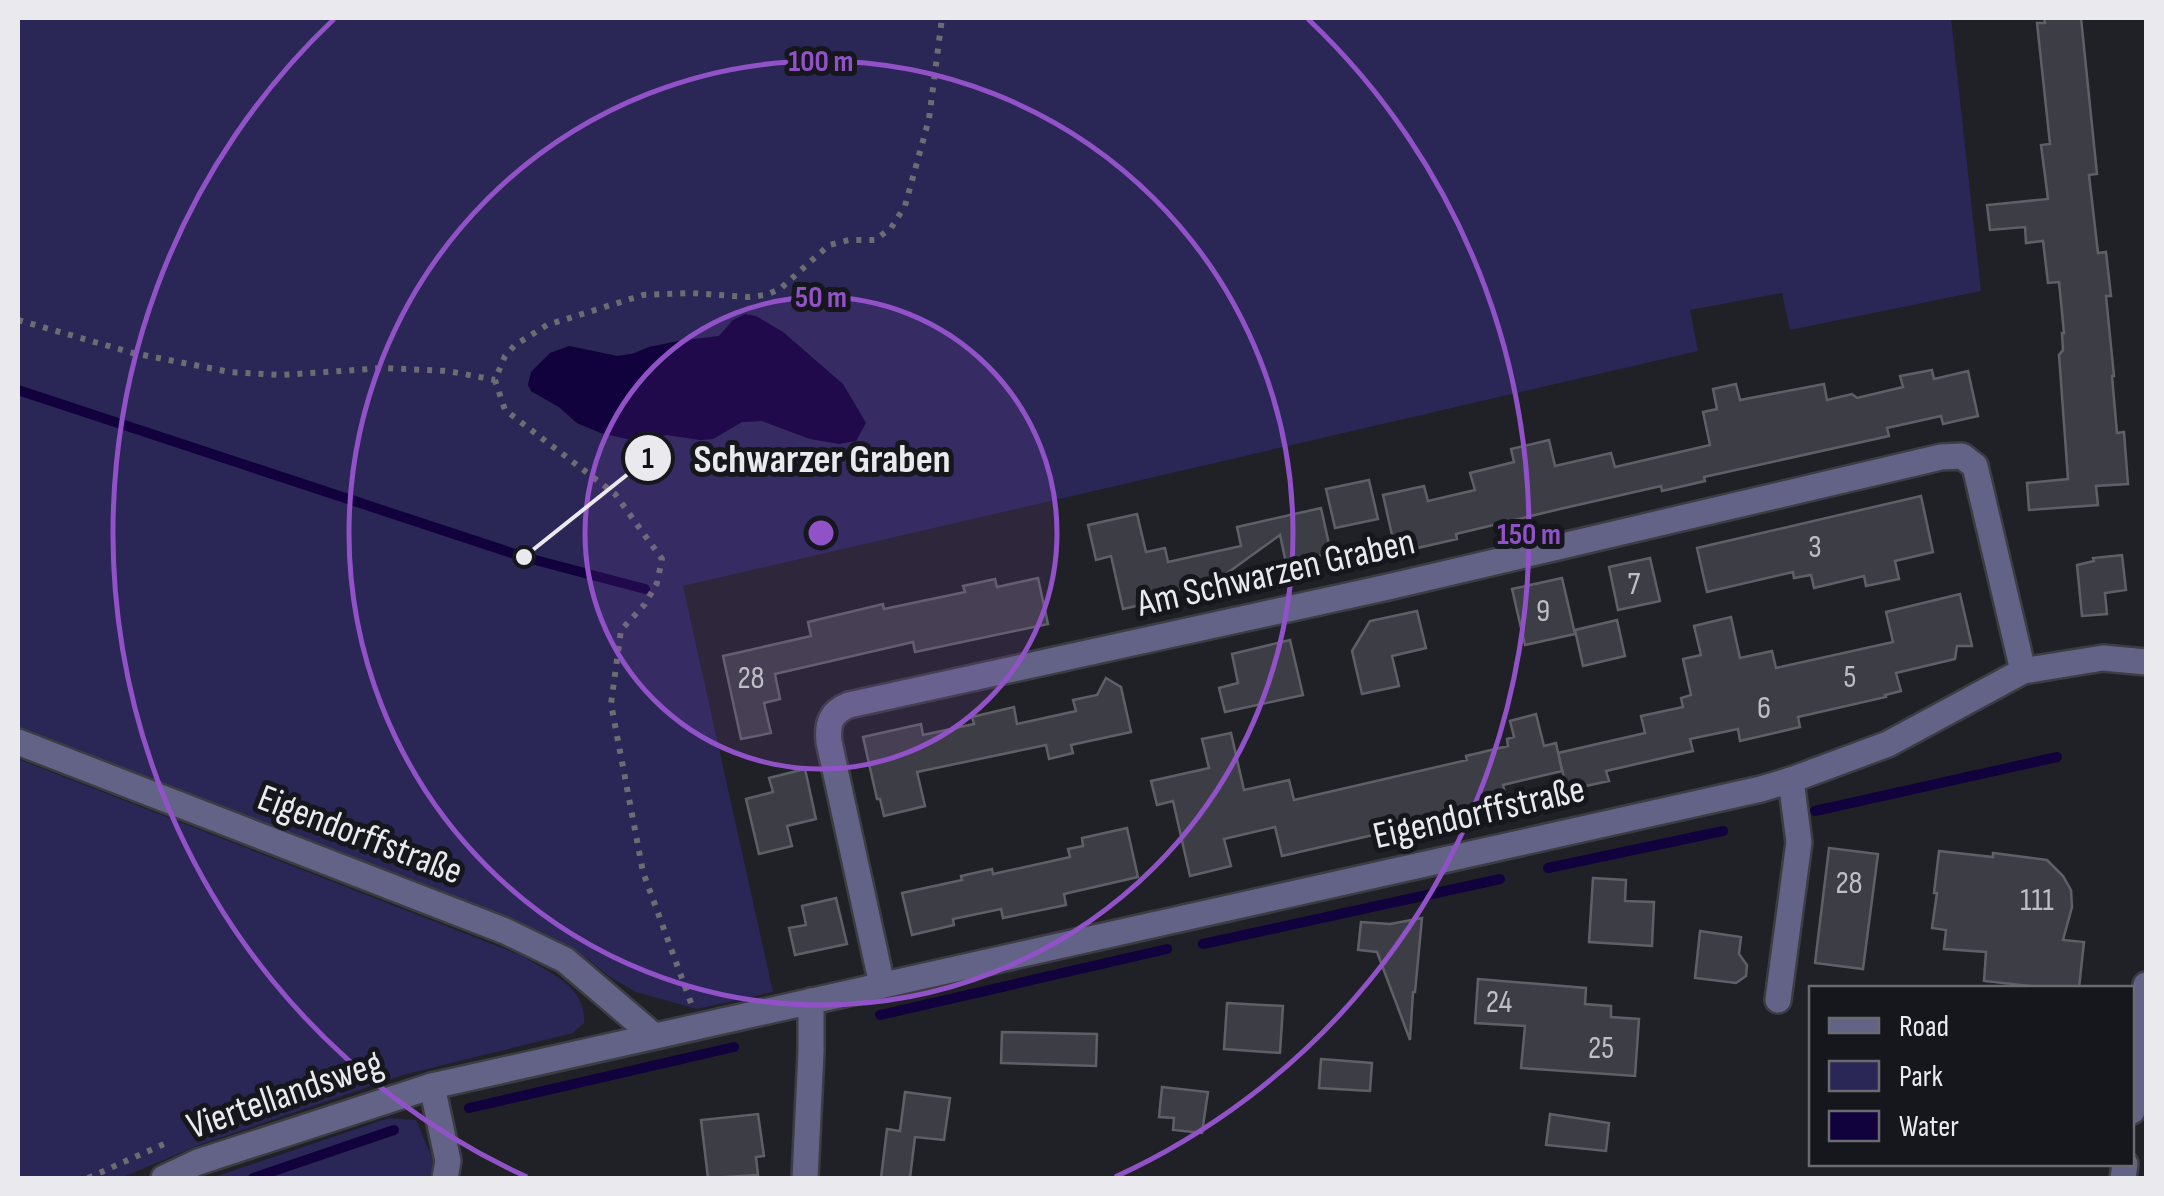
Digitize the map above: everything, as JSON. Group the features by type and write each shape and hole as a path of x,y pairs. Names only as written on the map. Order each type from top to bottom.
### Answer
{"street":[{"name":"Am Schwarzen Graben","path":"882,985 828,734 832,715 849,705 1388,587 1952,456 1962,456 1975,466 2022,671"},
{"name":"Eigendorffstraße","path":"505,1070 1792,780 1888,744 2022,671 2103,658 2146,662"},
{"name":"Eigendorffstraße","path":"18,742 506,931 565,960 654,1036"},
{"path":"1778,1000 1799,842 1792,780"},
{"path":"2134,1092 2146,986"},
{"path":"805,1178 810,1001"},
{"name":"Viertellandsweg","path":"164,1178 198,1162 432,1086 505,1070"},
{"name":"Viertellandsweg","path":"432,1086 448,1161 445,1178"}],"path":[{"path":"700,1026 643,872 611,704 621,630 645,604 657,583 662,559 615,494 505,410 495,380 505,356 515,345 547,325 643,295 766,294 780,288 829,245 875,240 892,228 905,206 929,119 942,18"},
{"path":"18,320 134,353 230,372 282,375 384,368 495,380"}],"green space":[{"path":"18,18 1951,18 1981,291 1790,330 1782,293 1690,310 1698,351 683,586 773,992 697,1009 636,992 585,957 438,889 18,727","holes":["733,320 783,332 806,352 865,422 856,441 810,439 762,421 742,422 713,439 667,435 631,440 577,423 531,391 570,346 617,356 632,354 649,347 719,336"]},
{"path":"18,759 523,956 573,990 580,999 584,1023 573,1033 403,1075 199,1145 121,1178 18,1178"},
{"path":"389,1118 416,1120 433,1160 430,1178 211,1178"}],"water":[{"path":"745,314 783,332 843,384 866,423 856,441 839,444 810,439 762,421 742,422 713,439 667,435 631,440 577,423 528,385 531,372 550,353 569,346 617,356 632,354 649,347 719,336 733,320"}],"building":[{"path":"2044,18 2081,18 2097,174 2089,175 2098,253 2106,252 2117,433 2124,432 2128,484 2096,486 2098,505 2029,510 2027,483 2068,479 2059,355 2064,333 2059,282 2048,283 2043,241 2026,243 2025,227 1990,230 1987,205 2048,199 2041,145 2050,144 2037,23 2045,23"},
{"path":"1932,370 1934,379 1968,371 1978,416 1943,424 1941,416 1887,428 1889,436 1704,477 1705,481 1662,491 1661,486 1560,509 1396,553 1383,495 1424,486 1428,501 1475,490 1470,473 1514,462 1511,449 1549,440 1555,466 1611,453 1615,467 1710,445 1703,412 1717,409 1713,389 1736,384 1740,400 1824,384 1827,400 1852,394 1857,398 1903,387 1900,376"},
{"path":"1369,480 1378,519 1335,528 1326,489"},
{"path":"1921,496 1933,552 1895,561 1899,579 1866,586 1864,576 1814,588 1811,575 1794,578 1793,572 1707,592 1697,548"},
{"path":"1321,508 1331,553 1286,563 1280,535 1216,581 1175,591 1176,597 1123,609 1111,556 1096,560 1088,525 1137,514 1146,552 1165,548 1168,562 1241,546 1237,527"},
{"path":"2122,555 2126,590 2105,593 2107,614 2082,616 2077,565 2094,561 2093,558"},
{"path":"1650,558 1660,601 1618,610 1609,567"},
{"path":"1038,578 1048,624 915,652 913,642 775,674 780,699 764,703 771,733 741,739 723,656 811,636 808,622 883,604 884,609 965,592 963,586 995,579 997,587"},
{"path":"1562,578 1575,634 1525,645 1512,589"},
{"path":"1960,594 1972,646 1957,646 1955,659 1896,673 1901,691 1798,717 1800,727 1740,741 1738,729 1690,739 1693,751 1606,771 1609,781 1567,790 1558,753 1645,733 1641,716 1683,707 1681,698 1691,695 1683,659 1701,655 1694,626 1731,617 1740,658 1772,651 1776,668 1893,642 1886,612"},
{"path":"1417,611 1426,648 1392,656 1399,686 1362,694 1352,651 1370,621"},
{"path":"1617,620 1625,656 1583,666 1575,630"},
{"path":"1290,640 1303,695 1225,712 1219,688 1238,683 1232,654"},
{"path":"1106,678 1121,687 1131,732 1071,745 1073,753 1049,759 1046,745 917,772 925,806 884,816 863,737 921,724 923,735 974,724 972,717 1014,707 1017,724 1076,711 1073,700 1097,695"},
{"path":"1536,714 1544,746 1556,743 1562,771 1503,785 1508,804 1282,856 1275,827 1224,839 1231,866 1190,876 1173,801 1157,805 1151,781 1209,768 1202,739 1231,733 1244,790 1289,780 1294,800 1467,760 1466,756 1508,746 1507,739 1514,737 1510,721"},
{"path":"805,769 816,819 787,826 792,846 759,854 746,799 773,792 769,778"},
{"path":"1127,828 1138,877 1064,894 1066,905 1003,918 1001,909 953,919 954,925 912,935 902,893 992,869 993,874 1070,857 1068,849 1083,846 1082,838"},
{"path":"1829,848 1878,854 1863,969 1815,963"},
{"path":"1939,851 2047,860 2071,890 2072,907 2063,940 2084,942 2079,986 1984,981 1986,952 1944,949 1946,930 1932,928"},
{"path":"1593,878 1626,880 1625,901 1654,902 1652,946 1589,942"},
{"path":"836,898 847,944 795,955 789,928 806,925 802,906"},
{"path":"1422,918 1410,1040 1377,952 1358,950 1361,922 1390,924"},
{"path":"1700,931 1741,937 1739,954 1747,965 1746,976 1736,983 1695,978"},
{"path":"1478,979 1586,988 1585,1004 1611,1006 1611,1017 1639,1019 1635,1076 1521,1068 1525,1026 1475,1023"},
{"path":"1227,1003 1283,1006 1280,1053 1224,1049"},
{"path":"1002,1032 1097,1034 1096,1066 1001,1063"},
{"path":"1321,1059 1372,1063 1370,1091 1319,1088"},
{"path":"1162,1087 1208,1092 1202,1133 1173,1130 1174,1118 1159,1117"},
{"path":"905,1092 950,1098 944,1140 915,1137 910,1178 881,1178 887,1129 900,1131"},
{"path":"758,1114 764,1156 756,1157 758,1175 708,1178 701,1120"},
{"path":"1550,1114 1609,1123 1606,1151 1546,1145"}],"waterway":[{"path":"18,390 524,557 645,589"},
{"path":"1815,811 2057,757"},
{"path":"1548,868 1723,831"},
{"path":"1203,944 1500,879"},
{"path":"880,1015 1167,949"},
{"path":"469,1108 734,1047"},
{"path":"253,1178 394,1130"}],"place":[{"name":"Schwarzer Graben","path":"524,557"}]}
